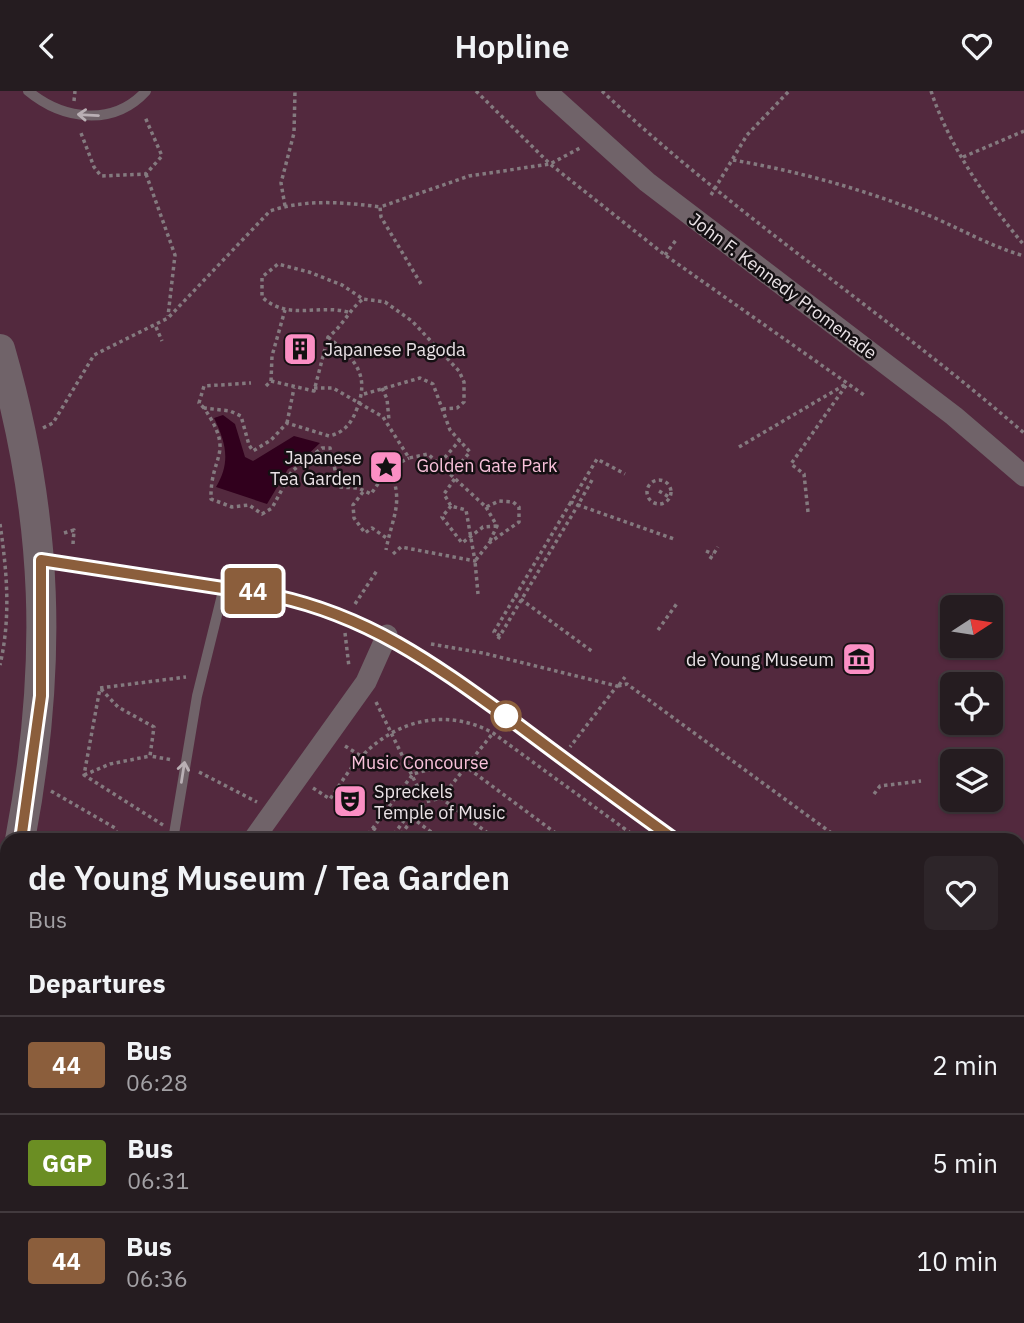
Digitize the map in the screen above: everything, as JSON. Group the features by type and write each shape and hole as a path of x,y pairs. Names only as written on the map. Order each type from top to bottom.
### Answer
{"street":[{"name":"John F. Kennedy Promenade","path":"546,91 593,135 700,224 954,416 1024,475"},
{"path":"0,349 25,453 41,560 43,661 31,779 21,833"},
{"path":"257,833 274,806 366,682 387,635"}],"lane":[{"path":"28,91 61,110 93,116 118,112 146,91"},
{"path":"41,560 225,587 312,605 387,635 436,665 665,833"},
{"path":"174,833 197,696 225,587"}],"path":[{"path":"285,206 281,183 295,133 295,91"},
{"path":"476,91 550,164 665,255 864,395"},
{"path":"602,91 807,262 975,390 1024,433"},
{"path":"710,195 717,188 747,135 789,91"},
{"path":"931,91 963,157 1003,220 1024,245"},
{"path":"81,133 100,176 145,174 162,156 145,117"},
{"path":"963,157 1024,131"},
{"path":"40,428 52,423 94,355 168,319 270,211 285,206 323,203 380,207 469,176 550,164 576,152 593,135"},
{"path":"733,160 789,170 860,191 936,219 987,245 1024,256"},
{"path":"145,174 175,255 168,319"},
{"path":"380,207 381,217 421,283"},
{"path":"665,255 677,240"},
{"path":"348,312 328,307 300,313 273,307 262,297 262,277 278,264 309,272 342,285 363,299 384,302 412,321 459,371 464,382 464,402 457,408 443,409"},
{"path":"271,381 314,391 328,337 342,327 348,312 363,299"},
{"path":"266,386 271,381 272,356 285,310"},
{"path":"155,326 162,341"},
{"path":"287,423 322,436 337,435 350,424 363,394 360,372 350,355 328,337"},
{"path":"363,394 420,378 433,384 450,430 470,452 444,494 451,506 466,510 478,594"},
{"path":"251,383 204,386 199,403 215,424 223,446 212,480 211,499 232,507 249,505 262,514 272,508 292,471 321,448 330,448 339,487 358,488 371,494 389,468 409,458 428,454 486,507 497,526"},
{"path":"739,447 847,383"},
{"path":"808,512 804,474 791,464 847,383"},
{"path":"204,408 230,411 241,416 248,445 254,451 271,440 287,423 293,388"},
{"path":"314,388 333,389 383,417 409,458"},
{"path":"382,388 387,399 388,421"},
{"path":"439,463 460,440"},
{"path":"592,480 499,637 494,632 599,457 625,474"},
{"path":"386,549 397,516 397,486 389,468"},
{"path":"654,481 665,482 671,491 670,497 663,502 652,501 648,486 654,481"},
{"path":"659,491 670,497"},
{"path":"363,492 353,505 359,526 365,533 372,528 388,539"},
{"path":"486,507 499,501 513,502 520,514 512,529 489,543"},
{"path":"571,502 674,539"},
{"path":"451,506 442,517 462,543 483,527 497,526"},
{"path":"0,524 8,578 6,638 0,665"},
{"path":"475,561 489,543 497,526"},
{"path":"64,533 74,530 73,544"},
{"path":"393,554 401,547 475,561"},
{"path":"706,551 711,556 718,547"},
{"path":"355,604 378,569"},
{"path":"515,596 593,652"},
{"path":"658,630 678,602"},
{"path":"345,629 353,700"},
{"path":"429,644 483,653 617,686 627,684 832,833"},
{"path":"100,688 188,677 197,696"},
{"path":"562,757 625,677"},
{"path":"366,682 425,802"},
{"path":"100,688 118,707 154,727 150,756"},
{"path":"84,775 100,688"},
{"path":"296,777 330,799 361,756 390,731 415,722 444,718 480,726 493,733 631,833"},
{"path":"402,833 425,802 441,798 493,733"},
{"path":"84,775 110,764 150,756 174,761 180,766"},
{"path":"369,833 413,774 435,768 465,766 556,833"},
{"path":"197,771 261,804 274,806"},
{"path":"84,775 165,825"},
{"path":"31,779 115,828 117,833"},
{"path":"874,794 880,786 921,781"},
{"path":"441,798 488,833"},
{"path":"394,833 408,815 432,833"},
{"path":"373,828 380,833"},
{"path":"620,833 624,828"}],"green space":[{"name":"Golden Gate Park","path":"0,91 1024,91 1024,833 0,833"}],"shaded area":[{"path":"223,415 235,424 245,457 253,461 294,436 320,443 298,464 288,469 267,504 216,487 224,469 225,453 214,418"}],"bus line":[{"name":"44","path":"22,833 41,696 41,560 275,596 312,605 368,626 427,659 665,833"}],"place":[{"name":"Japanese Pagoda","path":"300,349"},
{"name":"Japanese Tea Garden","path":"386,467"},
{"name":"de Young Museum","path":"859,659"},
{"name":"Spreckels Temple of Music","path":"350,801"}],"park label":[{"name":"Music Concourse","path":"420,762"}]}
